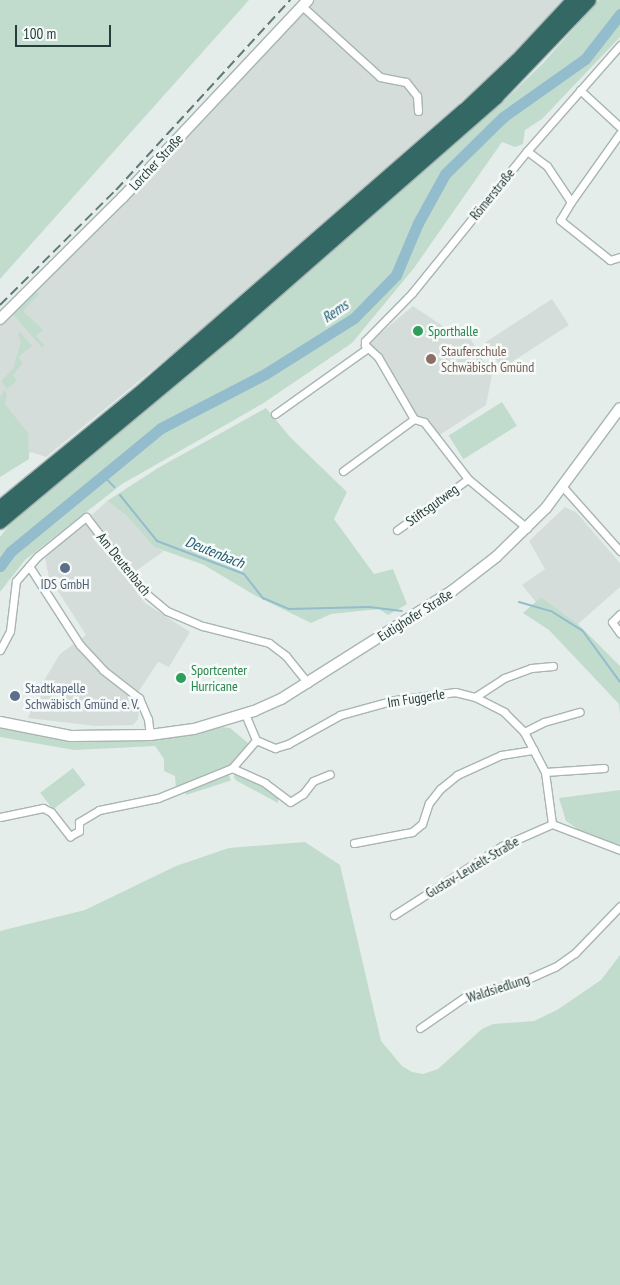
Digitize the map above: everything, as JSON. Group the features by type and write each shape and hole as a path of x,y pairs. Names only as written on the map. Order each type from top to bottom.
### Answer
{"highway":[{"path":"0,508 39,478 464,111 518,60 574,0"},
{"path":"0,522 228,332 496,97 589,0"},
{"path":"0,495 39,478"}],"street":[{"path":"305,3 380,77 391,76 406,82 417,96 418,111"},
{"name":"Lorcher Straße","path":"0,319 122,198 305,3"},
{"name":"Römerstraße","path":"275,414 366,346 412,293 528,151 620,45"},
{"path":"580,90 620,127"},
{"path":"620,133 560,220 610,260 620,257"},
{"path":"528,151 547,166 571,202"},
{"path":"343,471 414,419 378,357 366,346"},
{"name":"Eutighofer Straße","path":"0,722 71,736 150,735 194,728 245,714 281,699 470,579 527,528 563,486 620,408"},
{"name":"Stiftsgutweg","path":"414,419 424,422 468,479 527,528"},
{"name":"Stiftsgutweg","path":"397,530 468,479"},
{"path":"563,486 620,551"},
{"name":"Am Deutenbach","path":"0,650 10,631 16,582 29,566 86,517 143,591 167,611 203,626 269,643 286,656 308,682"},
{"path":"29,566 80,645 103,670 139,698 146,712 150,735"},
{"path":"620,614 612,622 620,633"},
{"path":"475,697 504,678 531,668 553,666"},
{"name":"Im Fuggerle","path":"256,740 269,747 282,747 325,721 395,700 455,692 475,697 504,712 524,732 545,772 552,824"},
{"path":"524,732 544,722 580,712"},
{"path":"2,818 42,808 51,812 70,836 79,831 79,822 99,810 158,798 232,768 256,740 245,714"},
{"path":"354,843 412,832 422,824 430,803 440,789 457,775 501,755 534,750"},
{"path":"232,768 265,783 290,802 303,794 314,782 330,774"},
{"path":"545,772 604,768"},
{"path":"552,824 620,850"},
{"name":"Gustav-Leutelt-Straße","path":"394,915 502,846 552,824"},
{"name":"Waldsiedlung","path":"420,1028 466,996 523,981 554,967 574,953 620,906"}],"shaded area":[{"path":"314,0 565,0 501,67 182,346 46,457 31,452 0,475 0,325 76,250"},
{"path":"552,299 569,325 502,369 485,343"},
{"name":"Stauferschule Schwäbisch Gmünd","path":"413,306 453,333 470,338 492,375 486,405 438,436 411,413 370,342"},
{"path":"107,501 126,515 154,547 164,551 126,578 145,603 190,632 169,667 158,662 133,700 139,710 138,719 133,725 95,726 28,718 39,689 60,654 86,635 49,577 45,558"},
{"path":"565,507 576,512 620,563 620,587 578,624 541,597 536,602 522,585 545,569 529,541"}],"green space":[{"path":"0,0 249,0 0,279"},
{"path":"599,0 620,0 620,37 542,119 525,130 523,144 515,147 502,142 414,268 352,343 262,404 122,484 25,560 0,592 0,537 13,520 500,105 543,63"},
{"path":"36,291 39,294 23,311 43,330 36,336 44,345 42,348 13,314"},
{"path":"20,332 32,346 18,357 23,363 13,375 17,381 7,389 1,381 13,369 21,342 18,334"},
{"path":"4,390 7,394 5,404 28,433 29,459 0,477 0,398"},
{"path":"502,402 517,426 463,459 449,435"},
{"path":"266,408 290,437 347,492 334,519 374,574 393,569 407,604 388,615 379,609 331,614 311,623 256,596 204,565 154,547 126,515 107,501 158,468"},
{"path":"541,597 578,624 620,666 620,715 619,704 549,630 523,613"},
{"path":"222,727 230,728 248,743 239,759 229,767 176,790 175,776 164,771 164,759 155,746 74,750 0,737 0,728 61,740 125,742 178,737"},
{"path":"73,768 86,785 53,809 40,793"},
{"path":"235,771 278,794 278,803 237,781 234,778"},
{"path":"228,772 231,781 186,795 183,787"},
{"path":"620,790 620,845 588,836 566,821 559,798"},
{"path":"305,842 340,865 381,1041 402,1066 412,1072 423,1074 438,1069 482,1029 493,1024 534,1021 557,1010 601,980 620,955 620,1285 0,1285 0,931 85,910 176,866 229,848"}],"waterway":[{"name":"Rems","path":"0,566 10,552 161,428 265,374 354,318 396,275 418,223 445,174 503,117 585,59 620,14"},
{"name":"Deutenbach","path":"102,474 114,487"},
{"name":"Deutenbach","path":"120,495 157,541 244,574 263,598 289,609 369,607 402,611"},
{"name":"Deutenbach","path":"519,602 551,611 582,630 620,682"}],"railway":[{"path":"0,305 116,190 290,0"}],"place":[{"name":"Sporthalle","path":"418,331"},
{"name":"Stauferschule Schwäbisch Gmünd","path":"431,359"},
{"name":"IDS GmbH","path":"65,568"},
{"name":"Sportcenter Hurricane","path":"181,678"},
{"name":"Stadtkapelle Schwäbisch Gmünd e. V.","path":"15,696"}]}
